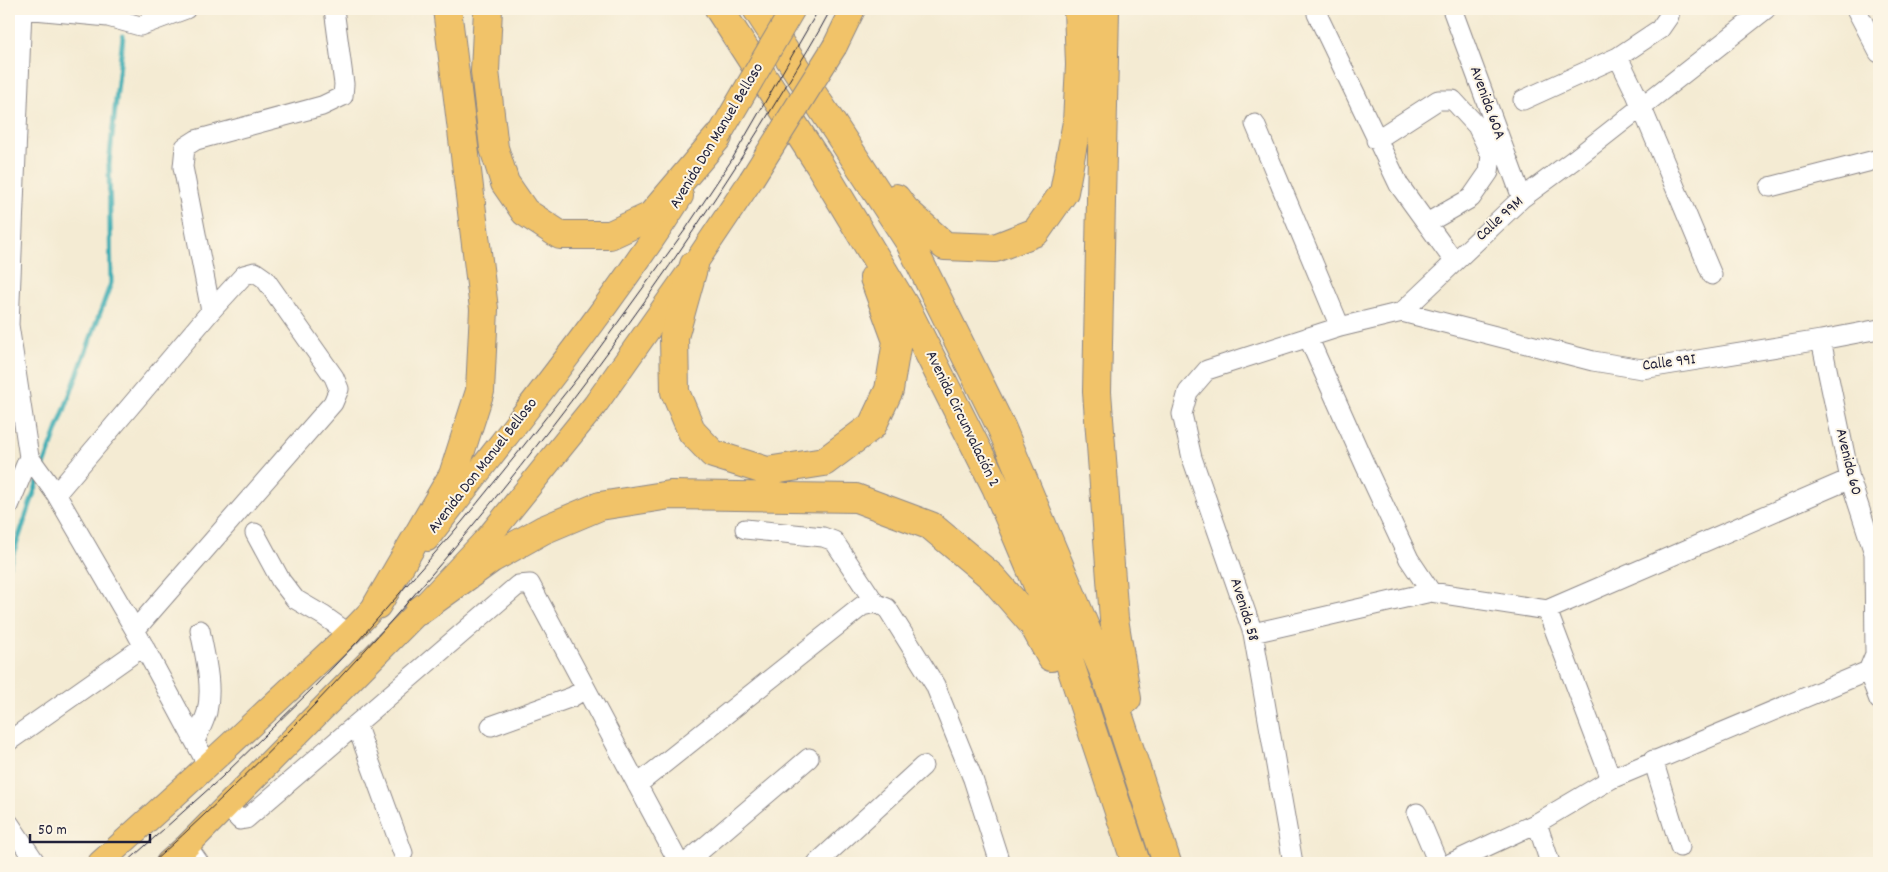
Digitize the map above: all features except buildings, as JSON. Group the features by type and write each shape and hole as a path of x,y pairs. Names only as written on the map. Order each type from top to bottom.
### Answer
{"highway":[{"path":"377,605 453,475 480,391 484,309 447,9"},
{"path":"488,9 485,71 494,148 505,183 525,212 560,235 610,235 651,216 718,137"},
{"name":"Avenida Circunvalación 2","path":"718,9 818,164 908,310 996,487 1066,652 1136,863"},
{"name":"Avenida Circunvalación 2","path":"757,9 909,241 1002,429 1106,677 1167,863"},
{"path":"821,106 905,210 945,246 995,248 1036,232 1064,192 1077,122 1080,65 1078,9"},
{"path":"1105,9 1097,392 1114,620 1140,780"},
{"path":"694,265 674,337 675,392 692,432 713,454 767,471 824,462 872,426 889,390 897,341 853,220"},
{"path":"419,611 492,559 543,530 600,506 670,495 856,498 930,526 992,577 1033,624 1093,737"}],"main road":[{"name":"Avenida Don Manuel Belloso","path":"100,863 208,766 377,605 552,379 645,252 718,137 793,9"},
{"path":"168,863 193,854 227,806 419,611 490,535 589,412 694,265 751,180 834,46 853,9"}],"street":[{"path":"186,9 140,26 108,18 23,9 9,325 31,461 52,488 140,638 208,766"},
{"path":"211,311 183,166 185,147 196,140 322,106 343,96 344,84 334,9"},
{"name":"Avenida 60A","path":"1452,9 1522,198"},
{"path":"1523,100 1618,58 1660,29 1669,16 1670,9"},
{"name":"Calle 99M","path":"1402,312 1522,198 1766,9"},
{"path":"1856,9 1879,53"},
{"path":"1318,14 1376,140 1399,184 1454,261"},
{"path":"1618,58 1641,107 1712,275"},
{"path":"1376,140 1438,100 1453,100 1478,126 1491,155 1489,172 1470,198 1427,223"},
{"path":"1255,124 1340,326"},
{"path":"1770,188 1879,160"},
{"path":"9,741 140,638 333,403 339,389 334,377 265,279 255,272 244,275 52,488"},
{"path":"1402,312 1340,326 1308,337 1409,559 1431,592"},
{"name":"Calle 99I","path":"1402,312 1593,361 1642,369 1879,329"},
{"name":"Avenida 58","path":"1293,863 1253,633 1192,458 1182,414 1188,392 1207,370 1308,337"},
{"name":"Avenida 60","path":"1821,340 1850,479 1877,552 1875,654 1868,672"},
{"path":"9,506 31,461"},
{"path":"1253,633 1431,592 1547,610 1850,479"},
{"path":"745,529 824,537 834,542 875,603 887,608 935,685 973,779 1000,863"},
{"path":"255,533 281,581 295,599 348,633"},
{"path":"227,806 240,820 246,819 518,584 530,584 679,863"},
{"path":"636,785 862,606 875,603"},
{"path":"1547,610 1611,778"},
{"path":"195,741 207,712 209,678 200,630"},
{"path":"1451,863 1537,823 1611,778 1868,672 1879,700"},
{"path":"492,726 572,697 585,689"},
{"path":"356,724 403,853"},
{"path":"686,863 809,758"},
{"path":"1653,760 1680,847"},
{"path":"817,863 923,766"},
{"path":"1417,813 1438,863"},
{"path":"9,823 36,863"},
{"path":"1537,823 1550,863"}],"waterway":[{"path":"43,468 111,283 109,164 123,36"},
{"path":"9,566 39,478"}],"tram line":[{"path":"126,863 222,777 313,688 358,641 462,522 582,372 685,230 731,161 819,9"},
{"path":"152,863 272,748 330,688 441,563 546,434 621,334 717,196 831,9"}]}
